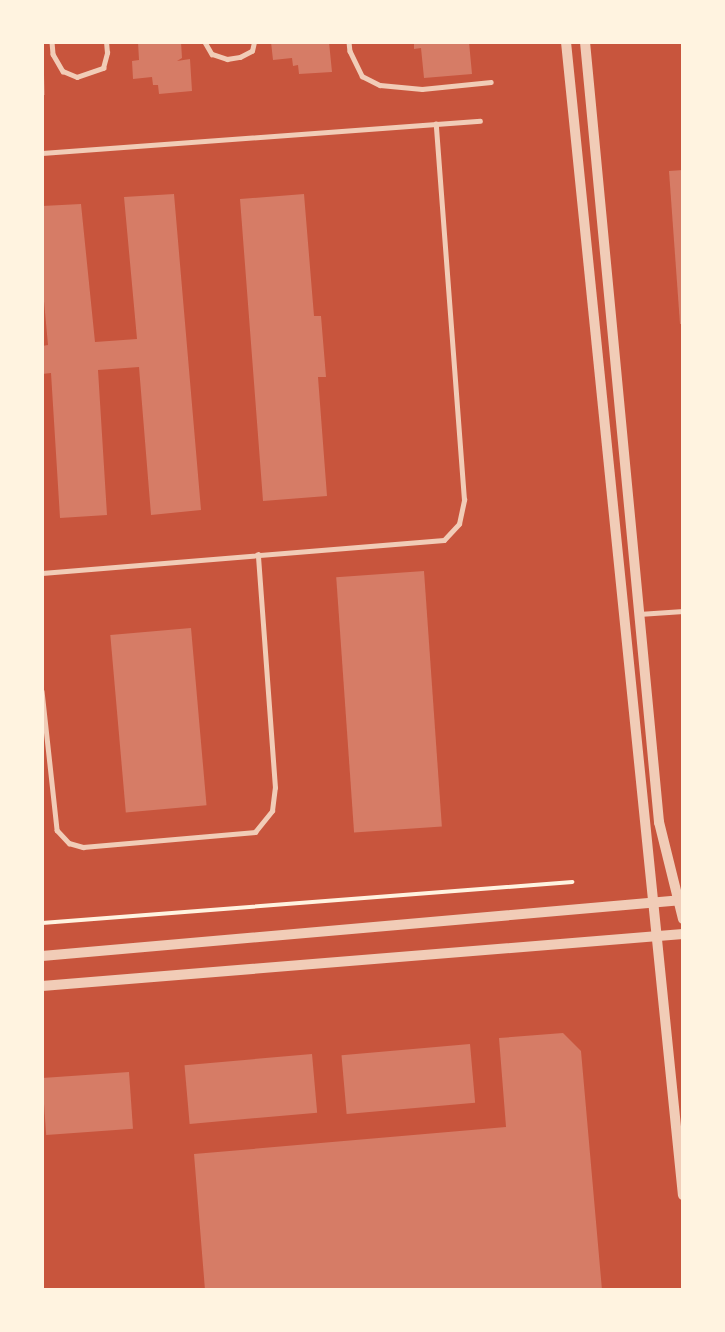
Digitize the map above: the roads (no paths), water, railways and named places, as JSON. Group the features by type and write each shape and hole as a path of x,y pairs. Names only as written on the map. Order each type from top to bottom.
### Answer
{"street":[{"path":"566,42 683,1195"},
{"path":"585,42 659,822 681,900 683,919"},
{"path":"42,956 681,900"},
{"path":"42,986 683,934"}],"lane":[{"path":"52,42 53,54 63,71 77,77 103,68 106,42"},
{"path":"205,42 212,54 227,59 240,57 252,51 254,42"},
{"path":"349,42 350,51 362,75 380,85 422,89 491,82"},
{"path":"42,153 480,121"},
{"path":"42,573 444,540 459,524 464,500 436,124"},
{"path":"42,692 51,794 57,830 69,843 83,848 255,832 272,811 275,788 258,555"},
{"path":"639,614 683,611"}]}
